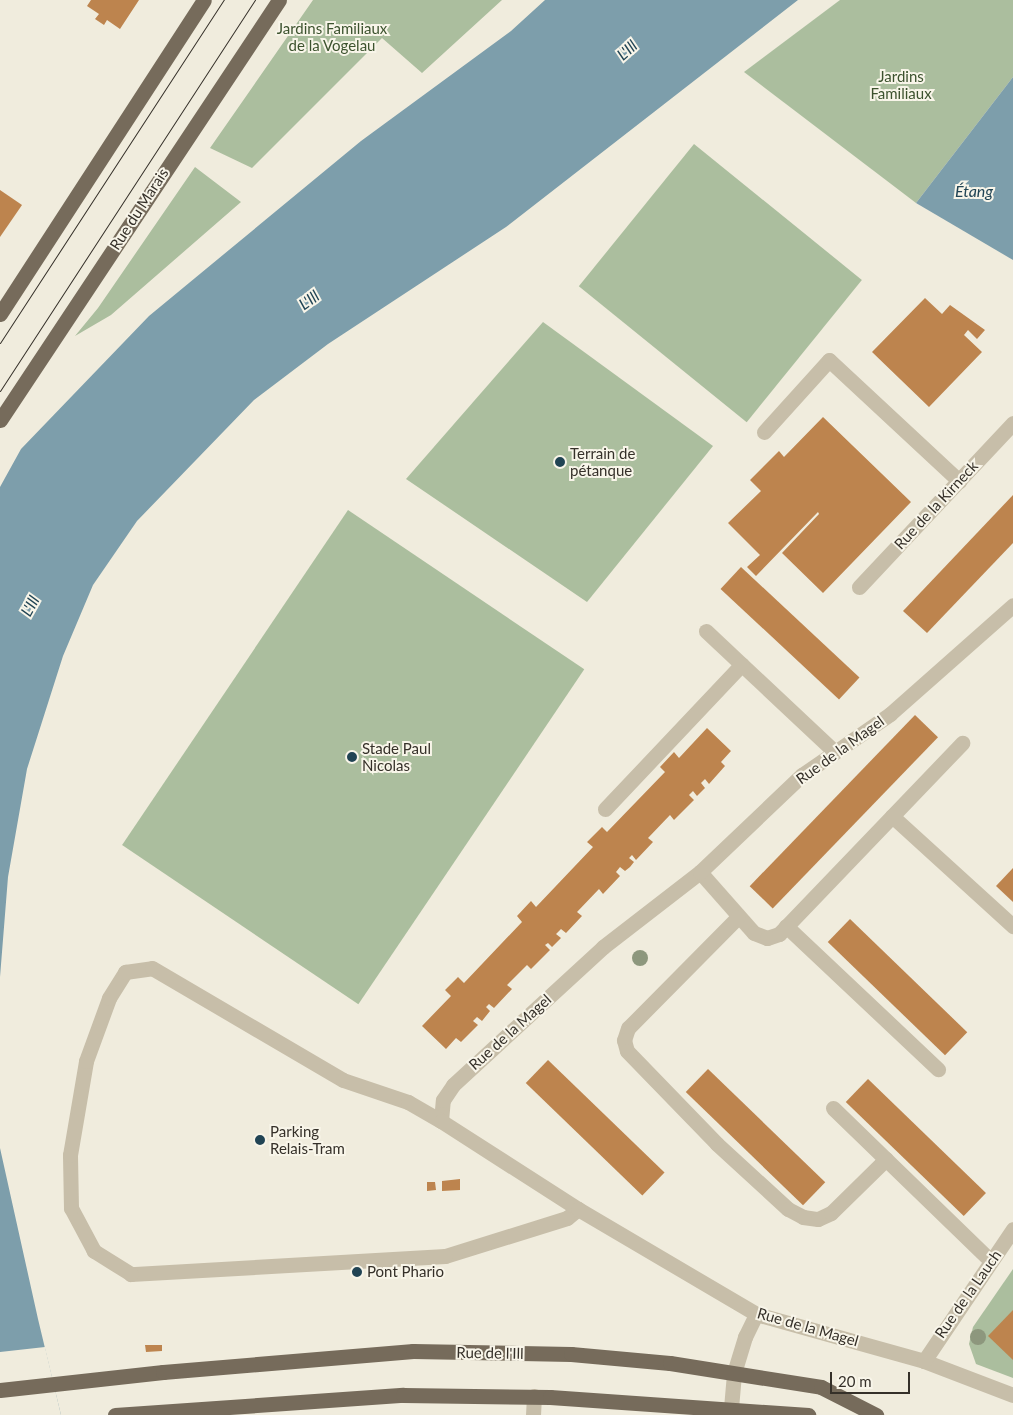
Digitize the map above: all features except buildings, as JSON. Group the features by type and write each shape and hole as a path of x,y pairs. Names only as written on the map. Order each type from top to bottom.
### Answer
{"main road":[{"path":"0,314 204,0"},
{"name":"Rue du Marais","path":"0,420 279,0"},
{"name":"Rue de l'Ill","path":"0,1390 413,1351 571,1354 734,1373 821,1387 876,1415"},
{"path":"115,1415 403,1395 534,1396 731,1408 808,1415"}],"street":[{"path":"764,432 829,360 958,481"},
{"name":"Rue de la Kirneck","path":"859,586 1013,424"},
{"name":"Rue de la Magel","path":"924,1361 756,1314 578,1209 442,1121 443,1100 463,1075 603,947 700,872 802,775 890,714 1013,605"},
{"path":"706,631 834,751"},
{"path":"604,810 742,664"},
{"path":"700,872 754,933 767,938 779,934 962,743"},
{"path":"892,816 1013,926"},
{"path":"738,917 628,1028 624,1040 627,1051 717,1144 788,1209 804,1217 818,1219 831,1213 886,1159"},
{"path":"786,926 938,1069"},
{"path":"442,1121 408,1102 343,1080 152,968 125,972 109,998 86,1061 70,1155 71,1208 94,1251 130,1274 445,1256 568,1218 578,1209"},
{"path":"833,1108 991,1261"},
{"name":"Rue de la Lauch","path":"924,1361 1013,1229"},
{"path":"731,1408 734,1373 745,1337 756,1314"},
{"path":"924,1361 1013,1395"},
{"path":"533,1415 534,1396"}],"green space":[{"name":"Jardins Familiaux de la Vogelau","path":"313,0 502,0 422,73 382,38 252,168 210,148"},
{"name":"Jardins Familiaux","path":"840,0 1013,0 1013,77 916,203 744,72"},
{"path":"694,144 862,280 747,422 579,286"},
{"path":"195,167 241,202 111,315 75,336 98,308"},
{"name":"Terrain de pétanque","path":"543,322 713,446 587,602 406,479"},
{"name":"Stade Paul Nicolas","path":"348,510 584,669 358,1004 122,845"},
{"path":"1013,1269 1013,1378 976,1364 969,1344 973,1327"}],"water":[{"name":"L'Ill","path":"545,0 798,0 506,227 328,344 254,400 137,521 93,585 63,656 27,769 8,877 0,977 0,487 21,449 149,316 361,141 511,31"},
{"name":"Étang","path":"1013,77 1013,260 916,203"},
{"path":"0,1148 38,1319 61,1415 0,1415"}],"pier":[{"path":"45,1347 61,1415 0,1415 0,1352"}],"tram line":[{"path":"0,343 224,0"},
{"path":"0,391 255,0"}],"place":[{"name":"Terrain de pétanque","path":"560,462"},
{"name":"Stade Paul Nicolas","path":"352,757"},
{"name":"Parking Relais-Tram","path":"260,1140"},
{"name":"Pont Phario","path":"357,1272"}]}
